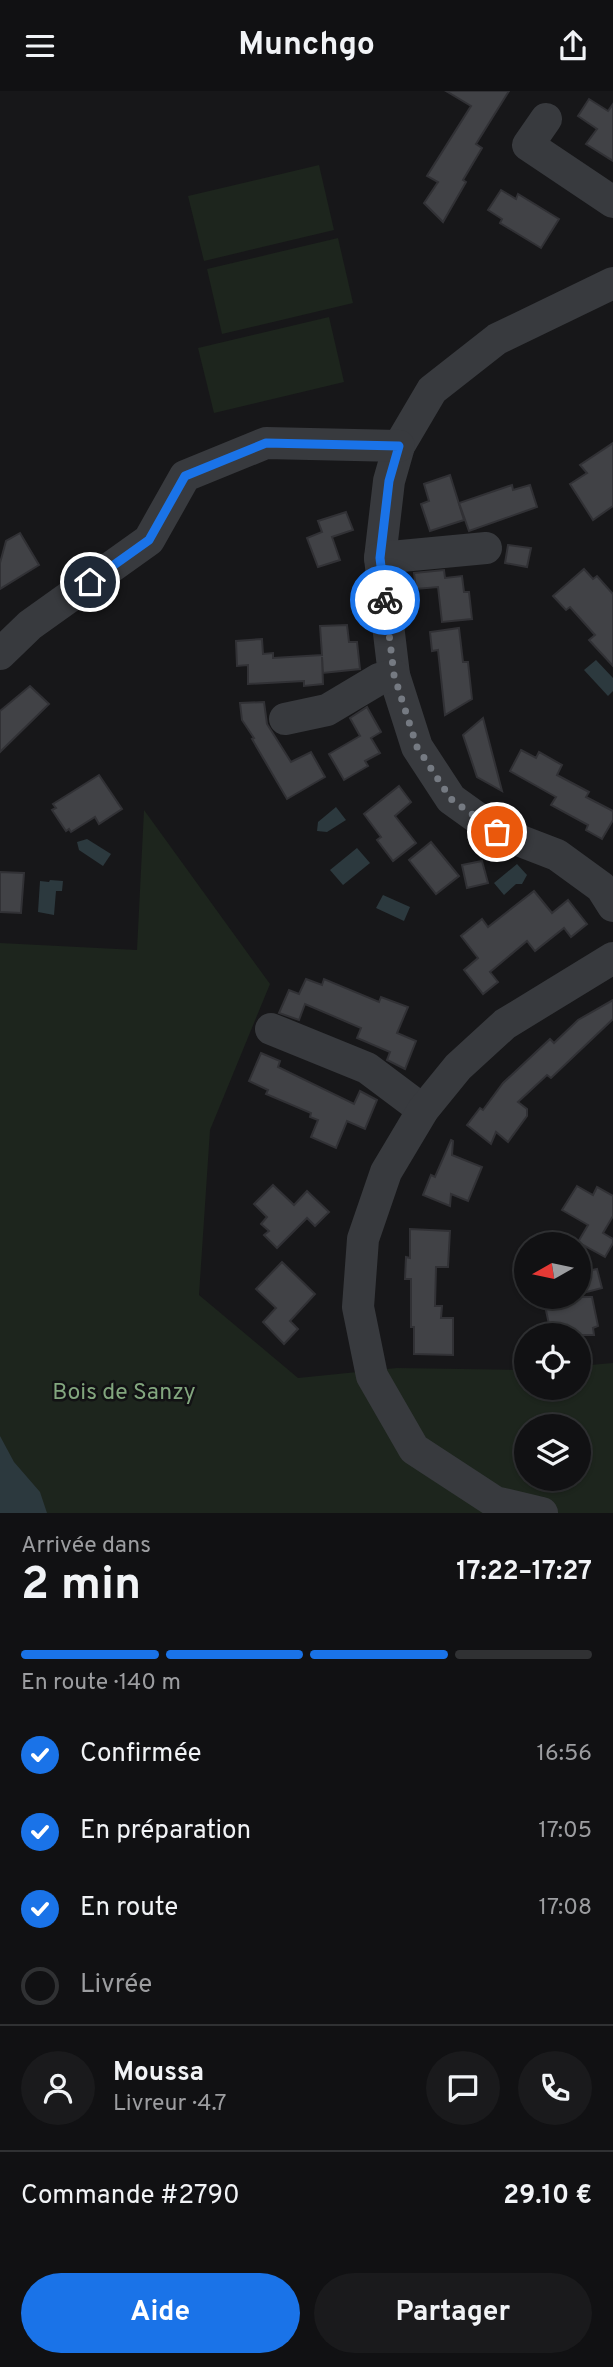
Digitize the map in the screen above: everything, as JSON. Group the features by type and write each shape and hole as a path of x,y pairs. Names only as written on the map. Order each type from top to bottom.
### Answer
{"street":[{"path":"546,120 528,145 613,202"},
{"path":"613,282 497,339 432,390 399,446 389,481 380,558 394,675 417,747 451,799 497,832 556,855 601,887 613,906"},
{"path":"0,654 30,625 149,540 185,476 266,443 399,446"},
{"path":"380,558 486,548"},
{"path":"285,719 327,709 379,679 394,675"},
{"path":"542,1513 495,1502 414,1449 372,1376 358,1307 363,1239 386,1172 423,1110 458,1067 506,1024 613,958"},
{"path":"271,1029 367,1068 423,1110"}],"green space":[{"path":"319,165 334,230 204,261 188,196"},
{"path":"338,238 353,303 222,334 207,269"},
{"path":"329,317 344,382 214,413 198,348"},
{"name":"Bois de Sanzy","path":"144,810 270,984 210,1130 199,1295 298,1378 397,1368 514,1370 514,1400 591,1400 591,1365 613,1363 613,1513 0,1513 0,943 137,950"}],"shaded area":[{"path":"596,660 613,678 613,691 608,696 584,670"},
{"path":"336,807 346,820 327,832 317,831 318,822"},
{"path":"87,839 111,854 103,866 79,850 77,842"},
{"path":"357,848 370,863 343,885 330,870"},
{"path":"517,864 527,875 522,884 516,884 504,895 494,883"},
{"path":"40,881 63,881 62,891 56,891 54,915 38,912"},
{"path":"383,895 410,907 404,921 376,908"},
{"path":"0,1436 14,1462 40,1492 47,1513 0,1513"}],"building":[{"path":"446,91 509,91 476,144 482,148 443,222 424,203 438,182 427,176 471,106"},
{"path":"589,99 608,111 613,104 613,161 586,144 597,129 578,116"},
{"path":"501,190 516,199 518,194 559,219 541,248 500,223 502,219 488,210"},
{"path":"613,443 613,506 593,520 570,484 587,473 580,465"},
{"path":"450,475 464,520 430,531 421,504 429,501 424,484"},
{"path":"512,485 513,490 530,485 537,507 469,531 459,503"},
{"path":"346,512 353,530 332,537 340,560 318,567 307,538 322,532 318,521"},
{"path":"20,533 39,565 0,589 0,563 6,541"},
{"path":"508,545 531,548 527,567 505,563"},
{"path":"584,569 593,579 597,576 613,594 613,666 589,640 595,635 570,607 566,610 553,596"},
{"path":"444,570 445,578 462,576 464,592 469,592 472,619 442,622 438,587 416,589 414,573"},
{"path":"347,625 349,642 357,642 360,669 323,673 322,657 323,684 304,686 304,681 248,684 248,665 237,666 236,641 262,639 263,654 273,653 273,658 322,655 320,626"},
{"path":"459,628 463,662 468,662 472,699 445,715 438,650 432,651 430,632"},
{"path":"30,686 49,704 0,752 0,711"},
{"path":"264,702 267,724 291,762 311,752 325,777 287,799 242,720 240,703"},
{"path":"367,707 381,732 371,738 380,753 365,761 368,766 344,780 329,754 360,736 350,718"},
{"path":"483,718 502,791 477,777 463,735"},
{"path":"521,750 536,758 539,752 562,765 557,775 589,792 586,797 613,811 613,820 602,839 586,830 588,825 551,805 556,797 510,771"},
{"path":"99,775 122,809 99,824 95,817 71,832 69,829 66,831 52,810 56,808 53,804"},
{"path":"399,786 411,802 395,816 416,843 393,861 377,840 381,837 364,814"},
{"path":"431,842 459,876 436,894 409,860"},
{"path":"482,861 488,883 467,888 462,865"},
{"path":"0,872 24,873 21,913 0,912"},
{"path":"534,891 552,913 568,900 587,924 571,937 564,928 535,951 527,941 490,972 498,982 483,994 464,970 478,958 461,936 482,919 488,927"},
{"path":"306,979 322,985 324,979 379,1002 381,997 408,1007 397,1033 416,1041 405,1069 387,1060 390,1052 357,1038 361,1028 305,1004 299,1020 279,1013 289,990 299,994"},
{"path":"613,1000 613,1019 551,1078 547,1075 518,1102 527,1109 527,1116 508,1142 496,1132 491,1144 467,1125 480,1108 483,1110 503,1083 550,1039 554,1043 578,1020"},
{"path":"261,1053 280,1061 278,1067 354,1104 360,1091 377,1100 365,1129 347,1121 336,1148 311,1137 318,1120 310,1117 311,1113 266,1094 268,1090 249,1081"},
{"path":"451,1140 452,1155 482,1167 468,1201 451,1194 450,1206 423,1195 431,1175 435,1177"},
{"path":"273,1185 294,1205 307,1191 329,1212 315,1226 307,1218 277,1248 264,1235 269,1231 261,1224 267,1217 254,1204"},
{"path":"577,1186 593,1195 597,1187 613,1196 613,1216 603,1233 613,1239 613,1243 605,1257 592,1250 592,1232 584,1232 588,1225 562,1210"},
{"path":"410,1229 450,1231 448,1267 436,1267 435,1306 442,1306 441,1318 453,1318 453,1355 414,1354 411,1279 405,1279 406,1257 410,1258"},
{"path":"282,1262 315,1294 290,1321 298,1329 284,1344 263,1322 276,1308 256,1289"},
{"path":"597,1269 602,1288 592,1291 592,1270"},
{"path":"592,1297 598,1326 593,1328 594,1335 591,1335 591,1323 549,1323 546,1309 592,1309"}],"way so far":[{"path":"385,600 394,675 417,747 451,799 497,832"}],"route":[{"path":"90,582 149,540 185,476 266,443 399,446 389,481 380,558 385,600"}]}
